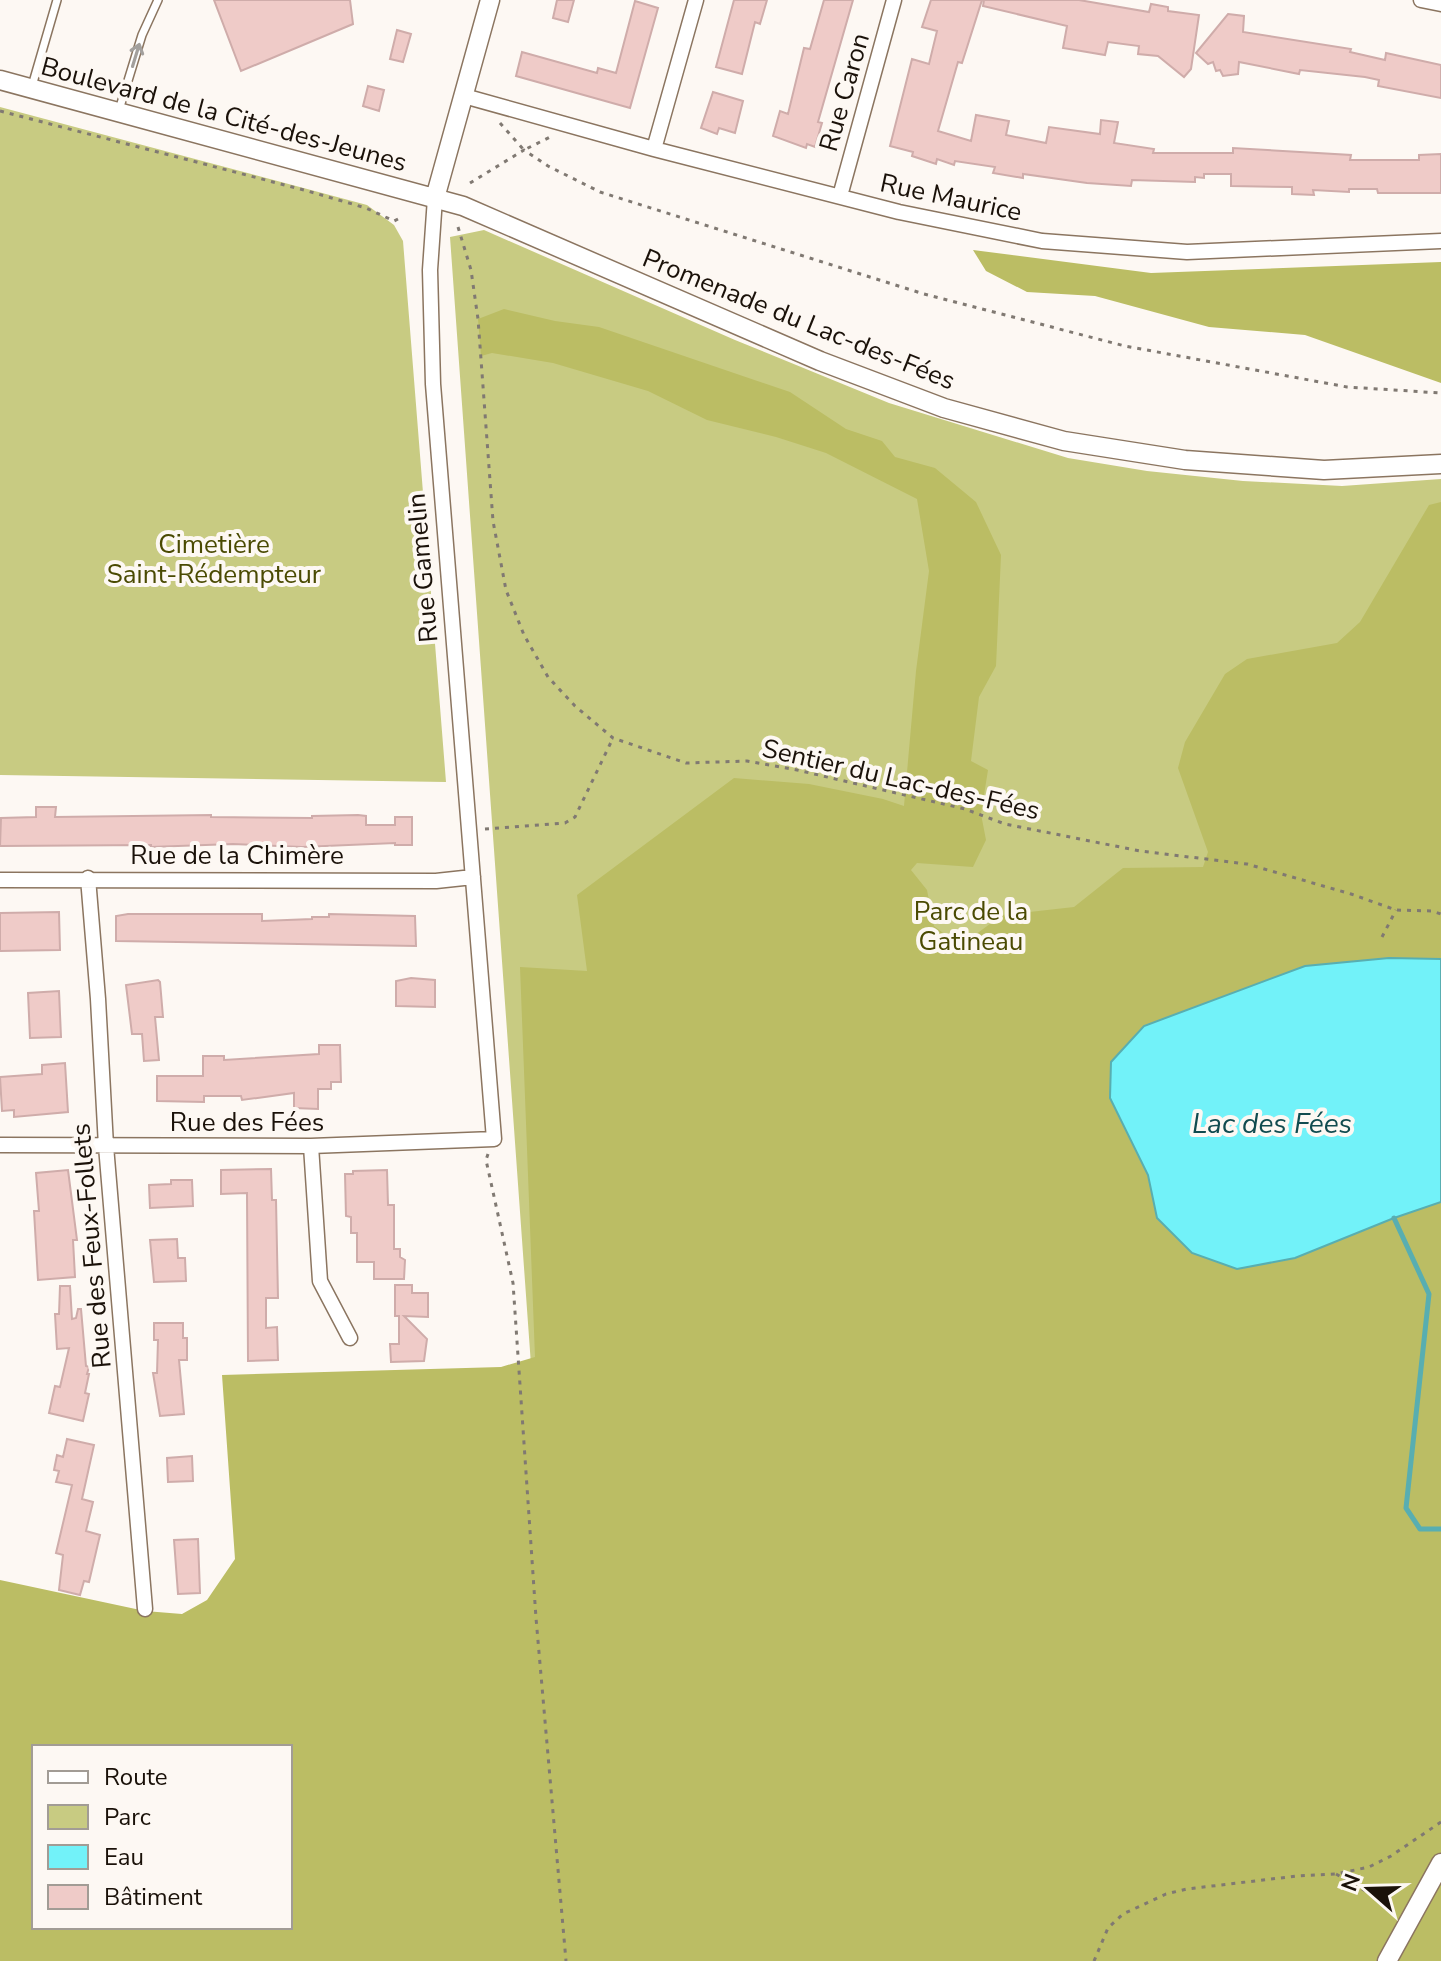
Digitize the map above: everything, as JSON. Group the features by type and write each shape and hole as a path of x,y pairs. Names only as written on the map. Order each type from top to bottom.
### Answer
{"street":[{"name":"Rue Gamelin","path":"490,0 435,198 430,270 433,384 494,1139"},
{"path":"654,149 696,0"},
{"name":"Rue Caron","path":"840,196 894,0"},
{"path":"1421,0 1441,4"},
{"name":"Boulevard de la Cité-des-Jeunes","path":"0,80 435,198"},
{"name":"Rue Maurice","path":"464,96 654,149 997,233 1085,245 1224,251 1441,241"},
{"name":"Promenade du Lac-des-Fées","path":"435,198 463,206 820,361 944,408 1064,441 1185,460 1324,470 1441,464"},
{"name":"Rue de la Chimère","path":"0,880 436,881 473,877"},
{"name":"Rue des Feux-Follets","path":"88,878 106,1146 145,1609"},
{"name":"Rue des Fées","path":"0,1145 311,1146 494,1139"},
{"path":"311,1146 320,1281 350,1338"},
{"path":"1387,1961 1409,1916 1441,1863"}],"lane":[{"path":"31,89 57,0"},
{"path":"118,112 142,35 158,0"}],"path":[{"path":"494,104 499,122 524,150 600,192 924,294 1125,346 1347,387 1441,393"},
{"path":"0,111 304,190 366,208 394,221 400,218"},
{"path":"470,183 550,138 565,124"},
{"name":"Sentier du Lac-des-Fées","path":"458,227 471,270 478,319 493,521 506,590 524,635 548,677 575,706 613,738 686,763 747,761 771,764 965,809 1005,824 1140,851 1247,864 1396,910 1441,914"},
{"path":"469,830 565,823 575,817 613,738"},
{"path":"1382,937 1396,910"},
{"path":"494,1139 486,1160 513,1283 536,1618 566,1961"},
{"path":"1094,1961 1108,1928 1123,1914 1166,1894 1202,1887 1336,1874 1369,1867 1441,1822"},
{"path":"1336,1874 1409,1916"}],"green space":[{"name":"Cimetière Saint-Rédempteur","path":"0,107 367,205 394,225 403,241 446,782 0,775"},
{"name":"Parc de la Gatineau","path":"484,230 735,340 889,403 1068,458 1147,471 1243,481 1342,486 1441,479 1441,1961 0,1961 0,1610 557,1727 450,237"}],"shaded area":[{"path":"973,250 1151,273 1441,262 1441,383 1305,335 1209,327 1095,296 1027,292 986,271"},
{"name":"Parc de la Gatineau","path":"504,309 599,327 790,392 846,429 882,441 895,457 935,468 976,502 1001,555 996,666 979,697 971,761 988,770 981,814 986,840 973,867 917,863 911,870 927,890 934,926 960,946 1002,915 1074,907 1123,868 1203,867 1208,852 1178,768 1185,742 1225,674 1247,659 1337,643 1360,622 1429,505 1441,502 1441,959 1389,958 1144,1026 1111,1062 1110,1097 1148,1175 1157,1218 1192,1253 1237,1269 1295,1258 1441,1202 1441,1961 0,1961 0,1580 145,1611 182,1614 207,1600 235,1559 222,1375 501,1367 535,1357 520,967 587,971 577,895 734,778 809,784 904,806 929,571 917,499 826,453 707,420 648,391 553,363 492,353 481,356 478,319"}],"water":[{"name":"Lac des Fées","path":"1389,958 1441,959 1441,1202 1295,1258 1237,1269 1192,1253 1157,1218 1148,1175 1110,1098 1111,1062 1144,1026 1305,966"}],"building":[{"path":"214,0 350,0 353,24 241,71"},
{"path":"557,0 574,0 568,22 553,18"},
{"path":"734,0 767,0 760,24 755,22 742,74 716,67"},
{"path":"824,0 853,0 818,122 822,123 815,147 807,144 806,148 773,136 780,111 788,114 804,48 810,49"},
{"path":"931,0 982,0 962,63 958,62 938,131 971,141 976,115 1009,121 1006,135 1046,143 1049,127 1100,134 1101,120 1118,122 1114,143 1154,149 1153,153 1233,153 1233,148 1351,155 1350,160 1419,160 1419,155 1441,154 1441,193 1378,193 1377,189 1349,189 1349,192 1313,190 1314,195 1292,194 1292,187 1231,186 1231,174 1204,174 1204,178 1195,177 1195,182 1132,180 1131,186 1087,183 1023,174 1023,178 993,173 995,167 955,161 954,165 937,159 936,164 912,156 913,152 890,146 912,59 929,64 937,31 922,27"},
{"path":"984,0 1079,0 1149,12 1151,4 1168,7 1168,11 1199,15 1191,69 1184,77 1158,56 1138,54 1139,46 1108,42 1105,55 1063,48 1067,26 983,6"},
{"path":"635,1 658,8 630,108 516,76 522,52 597,73 598,68 616,73"},
{"path":"1228,14 1244,16 1243,32 1351,49 1350,52 1385,60 1386,53 1441,65 1441,98 1378,86 1379,80 1365,77 1300,70 1299,74 1239,62 1238,74 1223,76 1220,70 1216,71 1213,62 1208,64 1196,53"},
{"path":"397,30 411,34 403,62 390,59"},
{"path":"368,86 384,90 379,111 363,106"},
{"path":"713,92 743,101 735,133 719,128 717,134 701,128"},
{"path":"36,807 56,807 55,817 211,815 312,818 358,815 366,816 366,825 395,825 395,817 412,817 412,845 0,846 1,818 36,817"},
{"path":"59,912 60,950 0,951 0,913"},
{"path":"262,914 262,921 312,919 329,917 329,914 415,916 416,946 116,941 116,916"},
{"path":"411,978 435,980 435,1007 396,1006 396,981"},
{"path":"158,980 163,1017 155,1017 159,1060 144,1061 142,1034 132,1034 126,985"},
{"path":"59,991 61,1037 30,1038 28,993"},
{"path":"319,1045 340,1045 341,1082 331,1082 331,1089 318,1089 318,1109 294,1108 294,1093 242,1100 241,1096 204,1096 204,1102 157,1101 157,1076 203,1076 203,1056 224,1056 224,1060 319,1054"},
{"path":"65,1063 68,1112 14,1117 14,1110 2,1111 0,1077 42,1074 42,1065"},
{"path":"271,1169 272,1200 276,1200 278,1298 266,1298 266,1328 277,1327 278,1360 248,1361 247,1193 221,1194 221,1170"},
{"path":"68,1170 77,1240 73,1240 75,1277 38,1280 34,1211 39,1211 36,1173"},
{"path":"387,1170 388,1205 394,1205 394,1249 400,1249 400,1257 405,1260 404,1279 374,1279 374,1262 357,1262 357,1233 351,1233 351,1217 346,1216 345,1174"},
{"path":"171,1180 192,1180 193,1206 150,1208 149,1185 171,1184"},
{"path":"177,1239 178,1258 185,1258 186,1281 154,1282 150,1240"},
{"path":"395,1285 412,1285 412,1293 428,1293 428,1317 404,1316 427,1339 424,1361 391,1362 390,1344 399,1344"},
{"path":"60,1286 70,1286 72,1319 81,1309 86,1366 89,1367 85,1393 89,1394 83,1421 49,1413 55,1386 60,1387 69,1348 57,1349 55,1314 59,1314"},
{"path":"154,1323 183,1323 187,1360 179,1360 184,1414 160,1416 153,1373 157,1373 158,1340 154,1340"},
{"path":"67,1439 94,1445 82,1499 93,1502 86,1531 100,1535 89,1582 84,1581 80,1595 59,1590 63,1555 56,1553 72,1485 56,1482 59,1471 54,1470 57,1455 63,1457"},
{"path":"192,1456 193,1481 168,1482 167,1458"},
{"path":"198,1539 200,1593 178,1594 174,1540"}],"waterway":[{"path":"1394,1218 1429,1294 1406,1508 1420,1529 1441,1529"}]}
